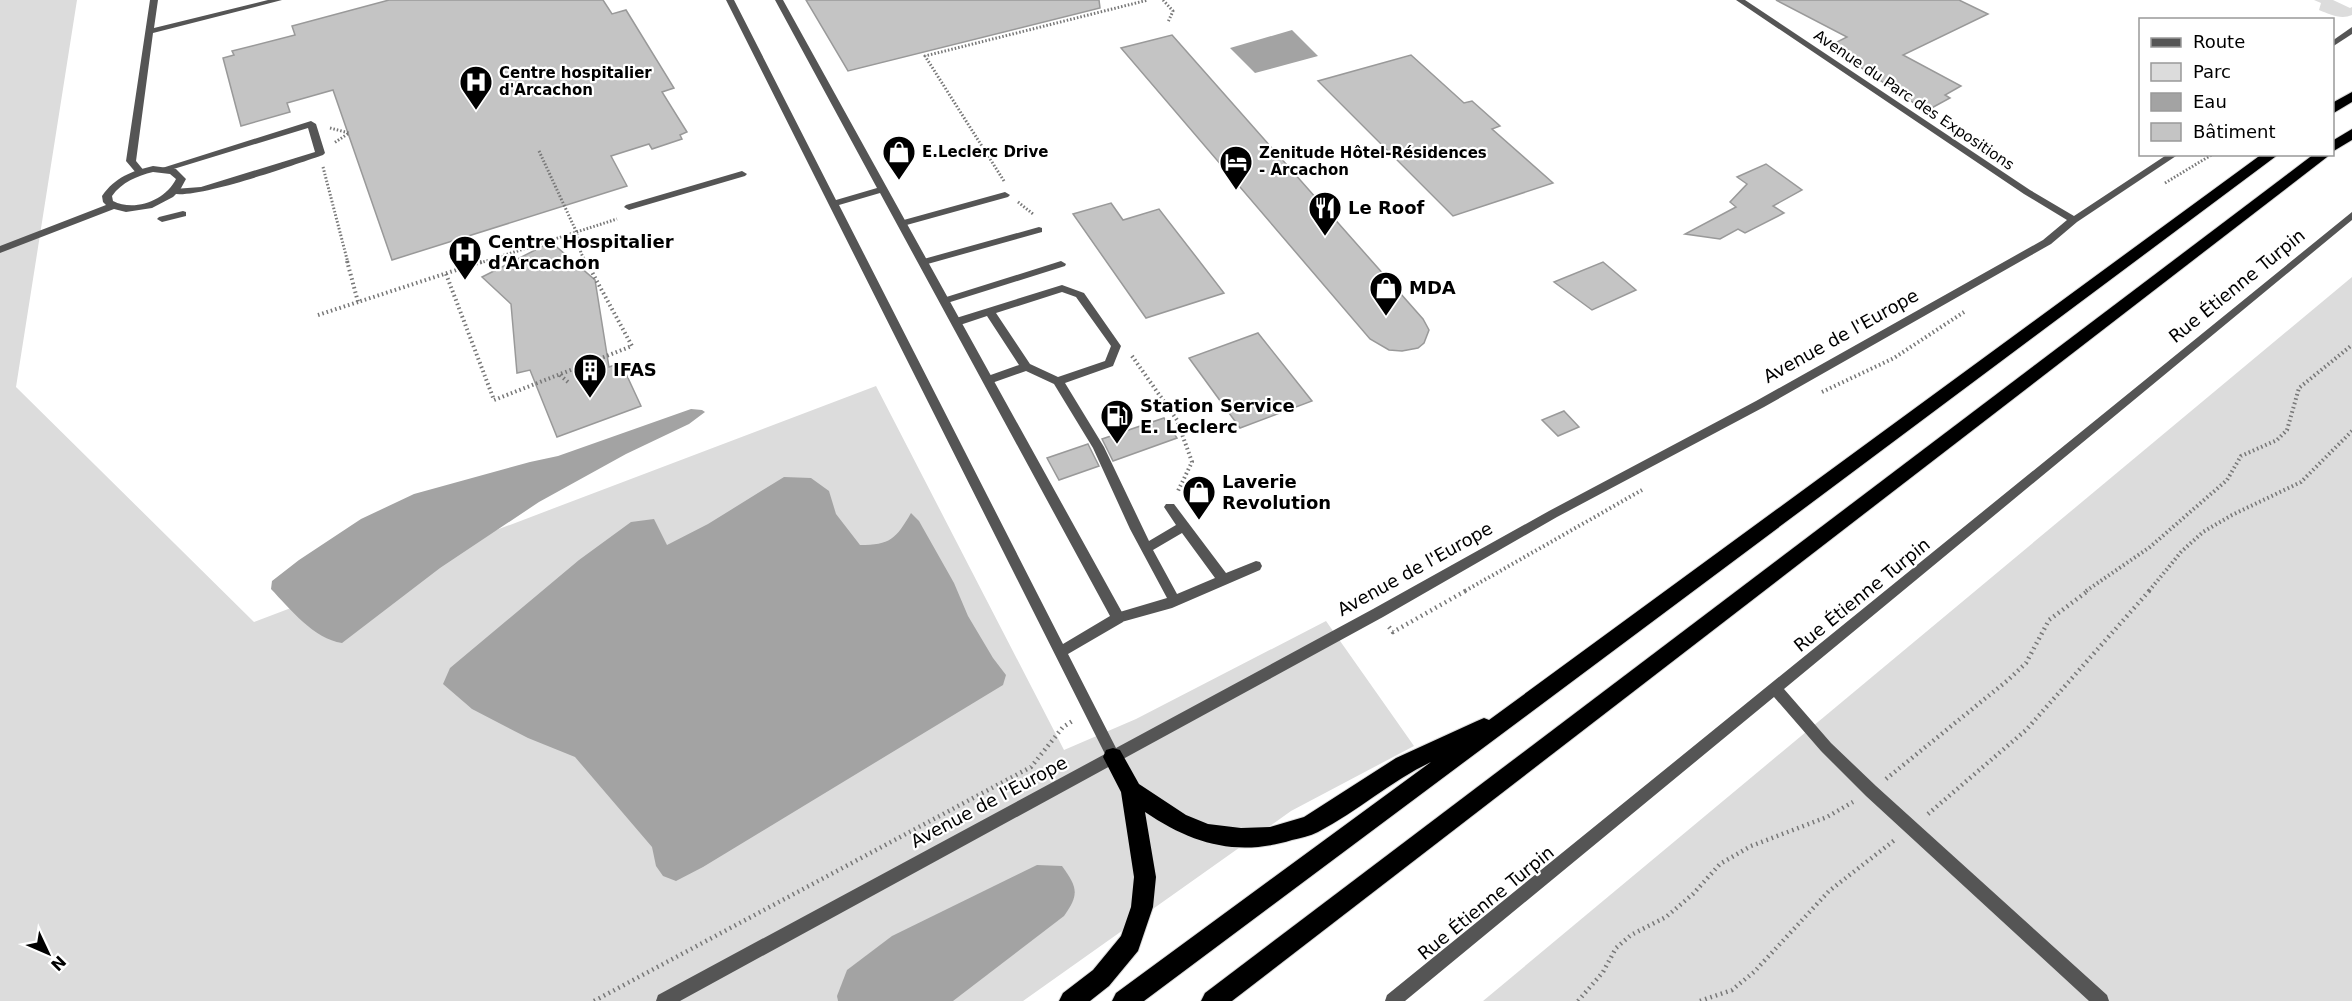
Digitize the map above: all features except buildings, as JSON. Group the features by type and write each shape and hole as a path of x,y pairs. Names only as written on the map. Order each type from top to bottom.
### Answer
{"highway":[{"path":"2334,109 2352,96"},
{"path":"2334,146 2352,133"},
{"path":"1124,1001 2269,156"},
{"path":"1213,1001 2321,156"},
{"path":"1131,791 1178,822 1208,834 1241,838 1270,837 1310,825 1403,765 1521,710"},
{"path":"1071,1001 1101,978 1130,943 1142,907 1145,877 1131,791 1113,757"}],"street":[{"path":"140,172 131,161 154,0"},
{"path":"149,32 278,0"},
{"path":"730,0 1113,757"},
{"path":"779,0 883,189 892,210 903,223 1118,618"},
{"name":"Avenue du Parc des Expositions","path":"1740,0 2027,192 2074,220"},
{"path":"2334,44 2352,30"},
{"path":"164,169 173,171 181,179 174,192 165,198 143,207 121,208 108,202 107,196 111,189 140,172 164,169 311,124 320,153 202,190 174,192"},
{"name":"Avenue de l'Europe","path":"664,1001 1378,613 1553,514 1760,404 2046,242 2074,220 2172,156"},
{"path":"627,212 742,174"},
{"path":"833,204 883,189"},
{"path":"903,223 1009,194"},
{"path":"0,250 113,206"},
{"path":"162,219 183,214"},
{"name":"Rue Étienne Turpin","path":"1393,1001 1776,690 2352,215"},
{"path":"924,262 1039,230"},
{"path":"944,301 1060,264"},
{"path":"957,322 1062,288 1080,296 1116,346 1109,363 1058,381"},
{"path":"990,312 1026,367 1058,381 1098,447 1136,529 1148,547 1174,600"},
{"path":"989,380 1026,367"},
{"path":"1170,507 1223,579"},
{"path":"1148,547 1183,527"},
{"path":"1059,653 1118,618 1174,600 1256,566"},
{"path":"1776,690 1826,747 1871,791 2101,1001"}],"path":[{"path":"1006,184 925,57 1148,0"},
{"path":"1163,0 1173,11 1168,22"},
{"path":"446,274 494,400 632,346 581,253 576,231 539,151"},
{"path":"320,153 358,302"},
{"path":"1009,194 1036,216"},
{"path":"318,315 576,231 627,212"},
{"path":"501,256 511,263"},
{"path":"1578,1001 1604,972 1616,948 1631,935 1666,917 1728,859 1751,846 1827,817 1871,791 2008,680 2026,663 2049,620 2062,608 2150,547 2227,480 2241,456 2277,440 2287,430 2299,388 2352,345"},
{"path":"1130,352 1177,420 1192,462 1170,507"},
{"path":"560,375 568,382"},
{"path":"1700,1001 1732,990 1754,972 1829,891 1911,828 2026,730 2121,626 2181,552 2202,532 2301,482 2352,431"},
{"path":"594,1001 1031,767 1063,728 1088,711"}],"green space":[{"path":"0,0 77,0 16,387 254,622 876,386 1064,750 1136,719 1326,621 1414,746 1291,811 1023,1001 0,1001"},
{"path":"2314,0 2333,0 2352,7 2352,15 2339,17 2319,10 2321,3"},
{"path":"2352,277 2352,1001 1483,1001"}],"water":[{"path":"1292,30 1318,56 1255,73 1230,48"},
{"path":"691,409 705,412 689,424 626,454 539,502 440,568 342,643 322,636 312,629 294,614 271,589 272,581 299,560 361,519 414,494 558,456"},
{"path":"784,477 811,478 829,491 836,514 860,545 879,544 891,539 901,529 911,513 919,521 954,583 968,616 1006,675 1003,685 703,867 676,881 663,876 656,866 652,847 575,757 528,738 472,709 443,684 450,668 579,560 631,522 654,519 667,545 708,524"},
{"path":"1037,865 1062,866 1075,891 1073,902 1064,916 953,1001 838,1001 837,996 847,970 892,936"}],"place":[{"name":"Centre hospitalier d'Arcachon","path":"476,111"},
{"name":"E.Leclerc Drive","path":"899,181"},
{"name":"Zenitude Hôtel-Résidences - Arcachon","path":"1236,191"},
{"name":"Le Roof","path":"1325,237"},
{"name":"Centre Hospitalier d‘Arcachon","path":"465,281"},
{"name":"MDA","path":"1386,317"},
{"name":"IFAS","path":"590,399"},
{"name":"Station Service E. Leclerc","path":"1117,445"},
{"name":"Laverie Revolution","path":"1199,521"}]}
